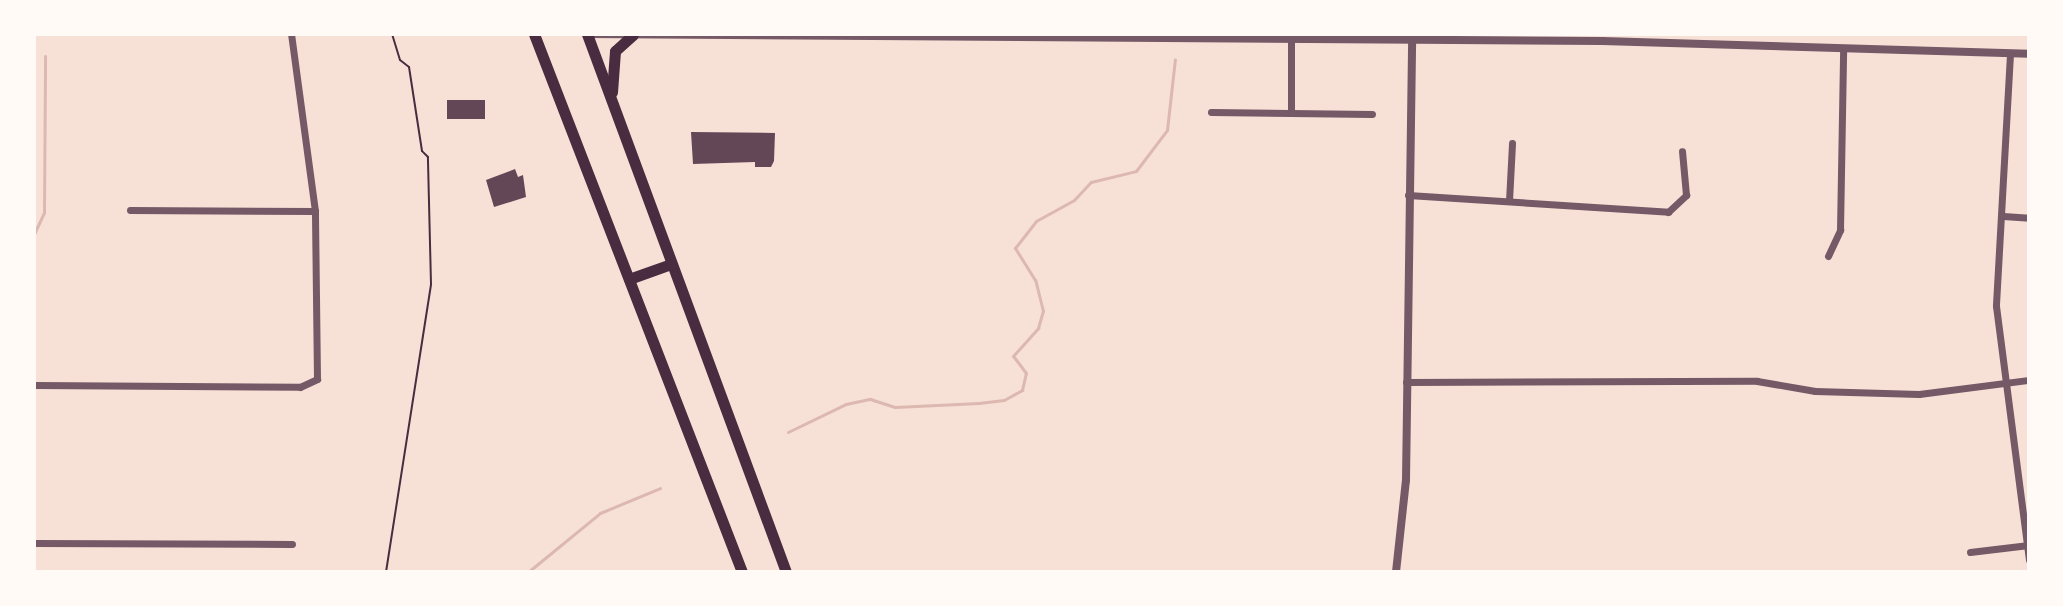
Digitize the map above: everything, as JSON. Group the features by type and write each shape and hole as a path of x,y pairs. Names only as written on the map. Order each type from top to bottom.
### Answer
{"main road":[{"path":"534,34 742,572"},
{"path":"587,34 786,572"},
{"path":"612,100 613,57 633,35"},
{"path":"629,279 671,264"}],"street":[{"path":"34,385 312,384 320,370 315,211 291,34"},
{"path":"587,34 1291,40 1411,37 2029,54"},
{"path":"1396,572 1406,480 1411,37"},
{"path":"1291,40 1291,113"},
{"path":"1828,256 1840,230 1843,50"},
{"path":"2010,54 1996,306 2029,560"},
{"path":"1211,112 1372,114"},
{"path":"1509,201 1512,143"},
{"path":"1408,195 1671,211 1686,195 1682,151"},
{"path":"130,210 315,211"},
{"path":"2003,216 2029,218"},
{"path":"1406,382 1757,381 1808,390 1919,394 2029,380"},
{"path":"34,543 292,544"},
{"path":"1970,552 2028,545"}],"path":[{"path":"386,572 431,284 428,157 422,151 409,67 400,60 392,34"}],"building":[{"path":"447,100 485,100 485,119 447,119"},
{"path":"691,132 775,133 774,161 771,167 755,167 755,162 693,164"},
{"path":"515,169 518,177 523,175 526,197 494,207 486,180"}],"waterway":[{"path":"34,234 44,213 45,56"},
{"path":"788,432 846,404 870,399 895,407 979,403 1004,400 1022,390 1026,373 1013,356 1038,328 1043,311 1035,280 1015,248 1036,221 1074,200 1091,182 1136,171 1167,130 1175,59"},
{"path":"528,572 600,513 660,488"}]}
